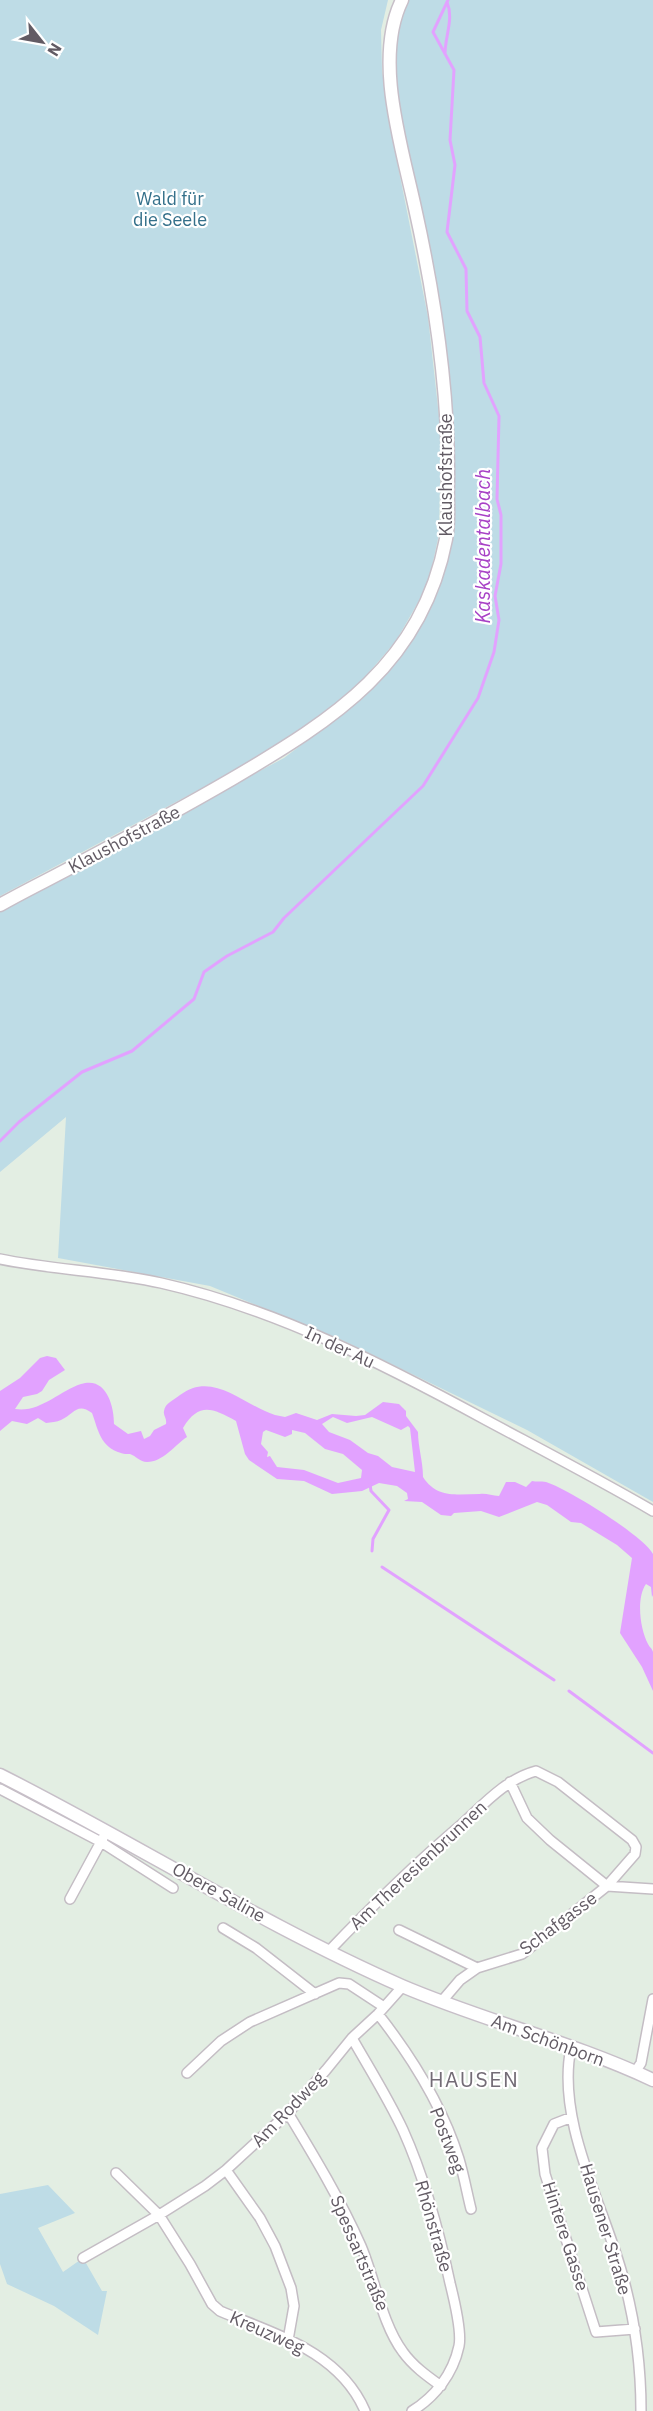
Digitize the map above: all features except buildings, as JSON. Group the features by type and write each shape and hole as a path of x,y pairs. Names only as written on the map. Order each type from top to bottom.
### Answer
{"main road":[{"name":"Klaushofstraße","path":"0,905 163,819 303,736 338,712 381,670 400,646 419,617 434,587 447,535 448,435 436,315 402,144 390,70 391,32 402,0"},
{"name":"Obere Saline","path":"0,1775 104,1836 329,1951 403,1986 442,2001"},
{"name":"Am Schönborn","path":"442,2001 653,2080"}],"street":[{"name":"In der Au","path":"0,1259 161,1283 254,1310 315,1334 425,1387 653,1511"},
{"name":"Am Theresienbrunnen","path":"329,1951 392,1887 510,1782 536,1771 558,1782 632,1840 636,1847 635,1854 608,1886"},
{"path":"510,1782 527,1818 550,1840 608,1886"},
{"name":"Obere Saline","path":"0,1789 104,1836 173,1887"},
{"path":"70,1899 104,1836"},
{"name":"Schafgasse","path":"442,2001 460,1980 477,1968 522,1954 608,1886 653,1889"},
{"name":"Obere Saline","path":"223,1928 256,1948 315,1994"},
{"path":"399,1930 477,1968"},
{"name":"Postweg","path":"187,2073 221,2041 250,2022 339,1983 349,1984 381,2010 441,2115 458,2158 471,2209"},
{"name":"Am Rodweg","path":"83,2258 159,2215 226,2170 288,2113 352,2038 403,1986"},
{"path":"635,2072 641,2063 653,1999"},
{"name":"Rhönstraße","path":"352,2038 403,2130 437,2224 454,2297 460,2344 451,2370 441,2386 424,2404 412,2411"},
{"name":"Hausener Straße","path":"571,2048 566,2069 572,2117 592,2191 621,2270 635,2329 640,2360 641,2411"},
{"name":"Spessartstraße","path":"288,2113 333,2187 357,2237 391,2330 402,2351 416,2368 441,2386"},
{"name":"Hintere Gasse","path":"572,2117 554,2124 542,2148 545,2174 596,2332 635,2329"},
{"path":"226,2170 260,2218 275,2246 291,2288 294,2306 288,2340"},
{"path":"116,2173 159,2215"},
{"name":"Kreuzweg","path":"159,2215 212,2304 220,2311 321,2357 339,2373 364,2411"}],"green space":[{"name":"Wald für die Seele","path":"0,0 388,0 381,30 382,71 394,146 428,317 441,435 439,534 428,585 396,641 354,690 277,748 0,896"},
{"path":"405,0 653,0 653,1502 527,1430 344,1341 210,1286 58,1258 66,1117 0,1172 0,910 284,758 362,699 406,648 439,590 451,535 452,435 397,98 393,32"},
{"path":"48,2185 75,2213 38,2228 63,2272 83,2258 102,2291 107,2291 98,2335 54,2306 7,2284 0,2264 0,2194"}],"shaded area":[{"path":"47,1356 56,1358 65,1370 49,1380 42,1391 23,1397 15,1409 41,1405 81,1384 97,1384 107,1394 110,1401 114,1424 128,1434 141,1431 144,1439 154,1430 166,1424 164,1411 168,1404 192,1388 204,1386 228,1392 275,1415 285,1417 296,1413 317,1420 332,1414 365,1415 383,1402 399,1404 406,1411 406,1416 418,1432 423,1477 435,1489 448,1494 499,1496 506,1482 515,1482 526,1487 532,1481 546,1482 570,1493 635,1536 653,1554 653,1595 652,1597 651,1587 646,1584 641,1597 640,1614 643,1630 653,1652 653,1691 642,1667 620,1633 632,1558 617,1545 581,1523 571,1522 547,1505 537,1502 499,1517 481,1511 454,1513 451,1516 441,1515 422,1502 404,1501 408,1499 407,1493 397,1486 379,1483 362,1491 332,1494 304,1481 277,1479 249,1460 245,1454 236,1421 220,1413 207,1410 195,1414 183,1428 187,1437 164,1456 147,1462 108,1446 98,1431 92,1413 83,1409 76,1410 56,1422 46,1423 38,1418 27,1424 12,1421 0,1431 0,1391 20,1378 40,1358","holes":["333,1417 347,1423 372,1417 401,1430 408,1426 415,1472 392,1467 350,1440 329,1432 322,1424","266,1430 285,1437 292,1434 292,1430 305,1433 325,1449 343,1454 362,1470 361,1478 338,1483 304,1470 277,1467 270,1456 267,1457 268,1452 261,1444 263,1432"]}],"waterway":[{"name":"Kaskadentalbach","path":"0,1141 19,1122 82,1072 132,1051 194,999 204,972 227,956 273,932 284,918 423,786 478,698 494,652 499,620 495,596 501,564 501,515 497,499 499,416 484,383 480,337 467,311 466,269 447,232 455,165 450,140 454,70 433,32 448,0"},
{"path":"445,54 450,15 447,2"},
{"path":"370,1484 371,1491 389,1510 373,1539 372,1551"},
{"path":"382,1567 554,1680"},
{"path":"569,1691 653,1753"}],"district":[{"name":"HAUSEN","path":"474,2079"}]}
